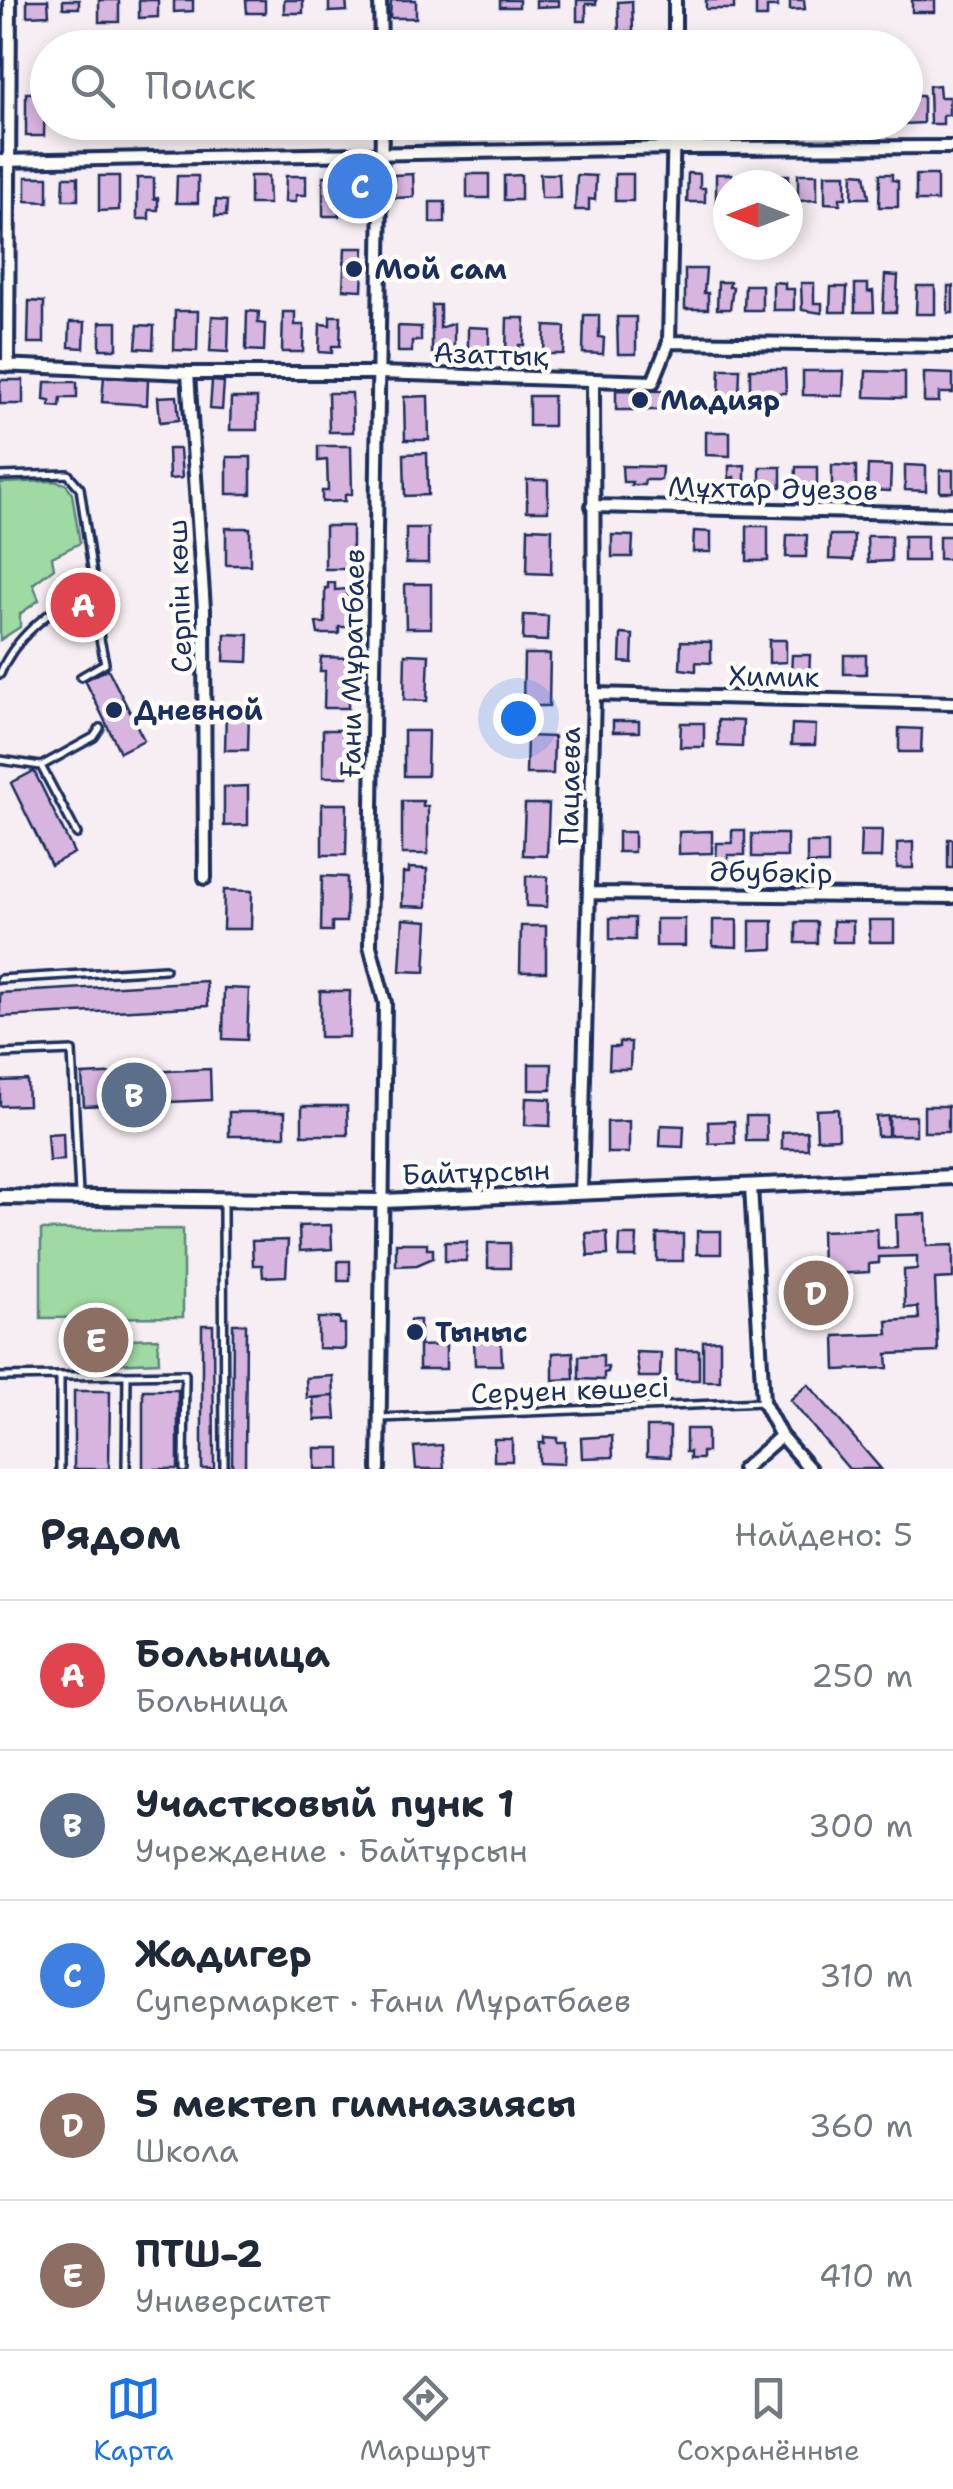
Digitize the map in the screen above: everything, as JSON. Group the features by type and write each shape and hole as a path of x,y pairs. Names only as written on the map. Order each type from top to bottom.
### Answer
{"street":[{"path":"4,365 10,0"},
{"path":"380,0 381,30"},
{"path":"675,0 675,30"},
{"name":"Ғани Мұратбаев","path":"380,1469 385,1004 370,946 383,140"},
{"path":"674,140 668,342 953,346"},
{"path":"6,162 674,148 953,147"},
{"name":"Азаттық","path":"4,365 188,373 379,373 653,382 668,342"},
{"name":"Серпін көш","path":"188,373 204,609 206,878"},
{"name":"Пацаева","path":"581,1193 594,694 593,380"},
{"name":"Мұхтар Әуезов","path":"592,506 953,514"},
{"name":"Химик","path":"594,694 953,703"},
{"name":"Әбубәкір","path":"589,892 953,897"},
{"name":"Байтұрсын","path":"0,1197 382,1201 953,1177"},
{"path":"751,1186 763,1402 781,1436 810,1469"},
{"path":"744,1469 781,1436"}],"lane":[{"path":"0,476 68,474 80,488 94,582 92,600 105,662 80,677"},
{"path":"0,674 4,662 43,618 94,582"},
{"path":"0,760 40,766 94,737 100,728"},
{"path":"40,766 77,834"},
{"path":"0,978 165,969"},
{"path":"0,1054 72,1050 79,1198"},
{"path":"223,1199 224,1469"},
{"path":"0,1377 185,1374 184,1469"},
{"path":"126,1469 127,1375"},
{"path":"60,1376 60,1469"},
{"name":"Серуен көшесі","path":"378,1418 763,1402"}],"green space":[{"path":"0,483 66,484 72,494 80,543 52,557 54,568 33,584 39,600 20,614 20,627 0,640"},
{"path":"183,1229 183,1317 41,1318 41,1230"},
{"path":"158,1338 159,1362 108,1364 107,1340"}],"building":[{"path":"27,0 48,0 49,15 27,16"},
{"path":"63,0 79,0 79,8 63,8"},
{"path":"99,0 119,0 119,22 99,22"},
{"path":"139,0 158,0 158,17 139,18"},
{"path":"174,0 193,0 193,11 174,12"},
{"path":"246,0 265,0 265,13 247,13"},
{"path":"284,0 303,0 303,13 284,13"},
{"path":"329,0 346,0 347,11 329,12"},
{"path":"391,0 416,0 416,18 390,18"},
{"path":"500,0 519,0 519,7 500,7"},
{"path":"536,0 559,0 559,6 536,7"},
{"path":"577,0 596,0 596,4 586,4 586,21 577,21"},
{"path":"706,0 734,0 734,9 706,9"},
{"path":"756,0 777,0 778,7 767,7 767,17 756,17"},
{"path":"790,0 804,0 805,9 790,10"},
{"path":"912,0 935,0 935,12 912,12"},
{"path":"632,1 633,30 619,30 618,2"},
{"path":"939,85 940,97 949,97 949,115 943,115 943,124 930,124 929,86"},
{"path":"26,93 30,93 30,136 26,136"},
{"path":"351,170 365,170 366,192 352,192"},
{"path":"688,173 700,174 705,202 687,202"},
{"path":"853,173 865,174 869,198 852,198"},
{"path":"413,174 414,197 395,198 394,175"},
{"path":"467,174 489,174 489,198 467,198"},
{"path":"540,174 559,174 560,198 541,198"},
{"path":"615,174 633,174 633,201 615,201"},
{"path":"803,174 817,174 817,200 803,201"},
{"path":"825,174 846,174 846,198 840,198 840,204 825,203"},
{"path":"880,174 892,174 892,180 898,181 898,207 879,207"},
{"path":"521,175 521,200 504,200 504,176"},
{"path":"577,175 596,176 595,200 589,199 589,210 575,210"},
{"path":"916,175 937,175 937,201 916,201"},
{"path":"99,176 119,176 119,210 99,211"},
{"path":"177,176 198,176 198,203 176,203"},
{"path":"250,176 268,176 269,204 250,204"},
{"path":"286,176 306,176 306,195 296,195 296,202 285,202"},
{"path":"323,176 337,176 339,216 323,216"},
{"path":"26,177 48,177 48,202 26,201"},
{"path":"64,177 78,177 78,200 63,200"},
{"path":"137,178 154,178 158,210 149,210 149,219 137,219"},
{"path":"216,200 227,201 226,216 215,216"},
{"path":"430,202 445,202 445,223 430,223"},
{"name":"Мой сам","path":"345,248 364,248 362,290 343,289"},
{"path":"685,269 706,269 704,293 708,293 708,309 685,309"},
{"path":"885,275 898,276 896,312 883,312"},
{"path":"718,282 730,282 729,287 733,287 730,309 717,309"},
{"path":"773,282 794,289 794,310 773,310"},
{"path":"801,283 814,283 814,303 822,303 822,313 802,310"},
{"path":"855,284 868,284 868,292 873,291 874,312 855,312"},
{"path":"745,285 762,285 762,310 744,310"},
{"path":"917,286 935,286 935,314 916,314"},
{"path":"948,286 953,286 953,313 948,313"},
{"path":"831,287 847,287 846,312 830,312"},
{"path":"29,301 44,302 44,343 28,343"},
{"path":"432,305 440,305 440,328 454,323 454,353 432,353"},
{"path":"175,311 198,311 197,351 174,350"},
{"path":"247,311 259,312 258,323 265,324 264,351 246,350"},
{"path":"283,312 295,312 295,325 304,325 303,352 282,352"},
{"path":"584,315 599,315 603,354 583,353"},
{"path":"212,316 229,317 228,352 210,351"},
{"path":"330,316 341,316 340,346 332,346 332,353 319,352 320,324 330,325"},
{"path":"617,317 636,317 636,354 618,354"},
{"path":"507,318 525,318 524,345 519,345 518,355 506,354"},
{"path":"70,322 85,322 84,348 69,347"},
{"path":"100,322 117,322 117,349 100,349"},
{"path":"138,325 154,326 153,349 136,348"},
{"path":"398,326 421,327 421,341 412,341 412,352 398,352"},
{"path":"545,326 565,327 564,354 544,354"},
{"path":"468,327 489,328 489,354 468,353"},
{"path":"720,369 740,369 739,397 719,397"},
{"path":"750,369 785,369 786,393 750,393"},
{"path":"803,371 844,371 843,396 803,395"},
{"path":"866,371 905,372 905,398 865,397"},
{"path":"924,373 953,374 953,393 939,393 939,402 924,402"},
{"path":"104,376 148,380 147,405 102,402"},
{"path":"0,380 23,380 23,404 0,404"},
{"path":"212,381 224,382 222,410 210,409"},
{"path":"45,382 77,382 77,398 61,398 60,407 50,406 50,401 44,400"},
{"name":"Мадияр","path":"616,390 664,391 664,410 616,410"},
{"path":"328,393 352,393 353,432 329,432"},
{"path":"177,396 179,420 160,422 158,397"},
{"path":"428,396 429,440 405,440 404,397"},
{"path":"529,396 553,396 553,426 529,426"},
{"path":"231,398 257,398 257,430 230,430"},
{"path":"706,432 730,432 730,456 706,455"},
{"path":"318,446 351,446 352,494 345,495 345,501 322,502 322,491 328,491 327,460 318,461"},
{"path":"168,449 180,449 182,478 169,479"},
{"path":"427,453 428,495 405,496 404,454"},
{"path":"227,457 251,457 251,494 227,494"},
{"path":"745,465 745,487 734,487 729,466"},
{"path":"832,465 856,466 856,490 832,489"},
{"path":"868,465 891,466 890,491 867,490"},
{"path":"905,465 926,466 926,491 905,490"},
{"path":"622,466 662,467 661,480 631,485 632,482 623,482"},
{"path":"760,467 781,467 781,487 760,487"},
{"path":"796,467 817,467 817,488 795,488"},
{"path":"940,470 953,470 953,492 940,492"},
{"path":"527,480 548,480 548,511 527,511"},
{"path":"325,526 352,526 352,569 325,569"},
{"path":"747,526 768,526 768,561 747,561"},
{"path":"226,528 250,528 250,565 226,565"},
{"path":"406,528 428,528 428,563 406,563"},
{"path":"528,528 552,529 551,574 527,573"},
{"path":"694,531 711,532 711,552 693,552"},
{"path":"612,535 633,536 632,557 612,557"},
{"path":"787,535 807,535 806,557 786,557"},
{"path":"830,535 854,535 853,560 829,559"},
{"path":"867,536 891,536 891,561 868,562"},
{"path":"904,536 927,536 927,561 904,561"},
{"path":"939,536 953,536 953,559 939,559"},
{"path":"328,583 335,583 335,590 347,589 348,627 339,627 339,634 318,634 316,623 325,623"},
{"path":"405,584 431,584 431,628 406,628"},
{"path":"524,615 548,616 547,641 523,640"},
{"path":"225,634 249,635 248,662 224,661"},
{"path":"621,634 633,635 632,663 620,662"},
{"path":"769,640 786,640 786,662 769,663"},
{"path":"681,641 711,642 711,663 696,662 696,671 680,669"},
{"path":"405,654 429,655 427,701 404,700"},
{"path":"524,654 550,654 549,706 523,706"},
{"path":"792,655 810,655 809,677 791,677"},
{"path":"844,655 866,655 866,674 844,674"},
{"path":"321,657 352,658 348,708 324,708 325,671 320,671"},
{"name":"Дневной","path":"108,669 144,740 120,752 85,680"},
{"path":"226,710 249,710 248,750 225,750"},
{"path":"718,720 743,721 742,747 718,746"},
{"path":"613,721 639,721 639,732 613,732"},
{"path":"681,723 704,723 704,747 680,747"},
{"path":"792,724 816,725 815,745 791,745"},
{"path":"899,728 922,729 921,752 899,752"},
{"path":"323,730 347,730 347,777 323,777"},
{"path":"404,731 428,731 427,776 404,776"},
{"path":"527,736 554,737 553,774 526,774"},
{"path":"34,771 74,853 51,865 11,783"},
{"path":"248,786 248,825 224,826 224,787"},
{"path":"402,801 423,801 423,806 428,806 428,854 402,854"},
{"path":"322,804 347,804 346,855 322,855"},
{"path":"525,804 549,804 547,856 523,855"},
{"path":"732,830 745,830 745,855 728,855 728,863 716,863 717,843 732,843"},
{"path":"861,830 882,830 881,858 860,858"},
{"path":"712,831 712,853 679,854 679,832"},
{"path":"618,832 634,832 634,852 618,852"},
{"path":"752,834 787,834 787,857 752,857"},
{"path":"948,839 953,839 953,868 948,868"},
{"path":"913,842 913,868 897,868 897,843"},
{"path":"807,843 828,843 828,864 807,864"},
{"path":"409,868 427,869 427,907 402,906 403,873 409,873"},
{"path":"322,876 347,877 346,922 332,922 332,931 321,931"},
{"path":"526,876 548,877 547,907 526,906"},
{"path":"224,890 252,891 251,929 223,929"},
{"path":"610,918 635,918 635,940 610,939"},
{"path":"403,919 428,921 425,972 400,971"},
{"path":"656,919 685,919 685,946 656,946"},
{"path":"713,920 737,920 737,947 713,946"},
{"path":"869,920 894,920 894,942 870,942"},
{"path":"750,921 773,921 773,949 750,950"},
{"path":"833,921 853,921 853,942 833,942"},
{"path":"796,922 817,922 817,943 796,943"},
{"path":"521,926 546,926 546,972 520,972"},
{"path":"206,981 208,1006 0,1017 0,993"},
{"path":"224,988 249,989 247,1040 223,1039"},
{"path":"320,991 350,991 349,1037 320,1037"},
{"path":"619,1042 631,1042 630,1069 609,1069 610,1047 619,1047"},
{"path":"529,1064 552,1064 551,1090 529,1090"},
{"path":"210,1069 211,1100 84,1106 82,1075"},
{"path":"27,1080 28,1105 0,1106 0,1081"},
{"path":"526,1098 551,1099 550,1126 525,1125"},
{"path":"302,1106 347,1106 348,1135 302,1135"},
{"path":"924,1106 948,1106 948,1132 924,1132"},
{"path":"838,1109 839,1138 817,1139 816,1110"},
{"path":"229,1112 285,1112 285,1136 229,1136"},
{"path":"746,1116 766,1116 767,1141 746,1141"},
{"path":"888,1116 888,1136 877,1136 876,1117"},
{"path":"889,1116 916,1116 916,1135 889,1135"},
{"path":"629,1121 629,1153 607,1153 607,1122"},
{"path":"734,1121 735,1143 709,1144 708,1122"},
{"path":"661,1125 684,1126 683,1147 660,1146"},
{"path":"807,1131 808,1149 782,1149 782,1132"},
{"path":"63,1133 64,1160 49,1161 47,1134"},
{"path":"926,1214 927,1246 953,1245 953,1278 935,1279 938,1352 887,1354 888,1368 836,1370 835,1336 888,1334 887,1321 919,1319 918,1307 905,1308 904,1270 917,1269 917,1256 879,1257 879,1263 869,1264 869,1272 835,1274 836,1314 798,1316 796,1270 822,1268 821,1231 877,1229 878,1249 897,1248 896,1215"},
{"path":"331,1225 332,1249 300,1251 299,1226"},
{"path":"697,1231 721,1231 721,1254 697,1254"},
{"path":"607,1232 608,1255 588,1256 586,1233"},
{"path":"657,1234 683,1234 683,1261 657,1261"},
{"path":"620,1235 637,1235 636,1257 619,1257"},
{"path":"288,1240 286,1276 263,1277 262,1265 253,1265 252,1241"},
{"path":"445,1242 467,1242 466,1261 445,1261"},
{"path":"396,1243 427,1243 427,1249 433,1249 433,1258 417,1265 396,1266"},
{"path":"488,1243 510,1243 510,1268 488,1268"},
{"path":"338,1261 350,1261 350,1281 338,1281"},
{"path":"318,1318 340,1318 340,1324 345,1324 345,1349 318,1348"},
{"name":"Тыныс","path":"410,1320 420,1320 420,1343 410,1343"},
{"path":"233,1324 246,1324 245,1469 232,1469"},
{"path":"202,1325 213,1325 214,1469 202,1469"},
{"path":"720,1340 720,1381 703,1381 703,1341"},
{"path":"474,1341 501,1341 502,1365 475,1365"},
{"path":"446,1345 446,1369 419,1369 419,1346"},
{"path":"676,1350 699,1350 699,1380 676,1380"},
{"path":"573,1352 574,1379 553,1380 553,1353"},
{"path":"636,1352 661,1353 660,1377 639,1377"},
{"path":"603,1355 603,1367 608,1367 604,1380 579,1379 579,1356"},
{"path":"333,1376 334,1396 307,1398 306,1378"},
{"path":"808,1384 881,1469 849,1469 790,1400"},
{"path":"143,1390 178,1390 178,1469 143,1469"},
{"path":"74,1391 110,1391 109,1469 74,1469"},
{"path":"334,1396 336,1419 315,1420 313,1398"},
{"path":"647,1427 670,1427 670,1457 647,1456"},
{"path":"686,1429 707,1429 707,1452 702,1452 702,1459 690,1459 690,1452 686,1452"},
{"path":"612,1436 613,1457 582,1458 581,1438"},
{"path":"544,1437 565,1442 564,1464 539,1463 539,1443 544,1443"},
{"path":"494,1439 512,1439 512,1461 494,1461"},
{"path":"442,1445 444,1469 416,1469 414,1447"},
{"path":"315,1448 340,1448 340,1469 315,1469"}],"place":[{"name":"Жадигер","path":"360,186"},
{"name":"Мой сам","path":"354,269"},
{"name":"Мадияр","path":"640,400"},
{"name":"Больница","path":"83,605"},
{"name":"Дневной","path":"114,710"},
{"name":"Участковый пунк 1","path":"134,1095"},
{"name":"5 мектеп гимназиясы","path":"816,1293"},
{"name":"Тыныс","path":"415,1332"},
{"name":"ПТШ-2","path":"96,1340"}]}
